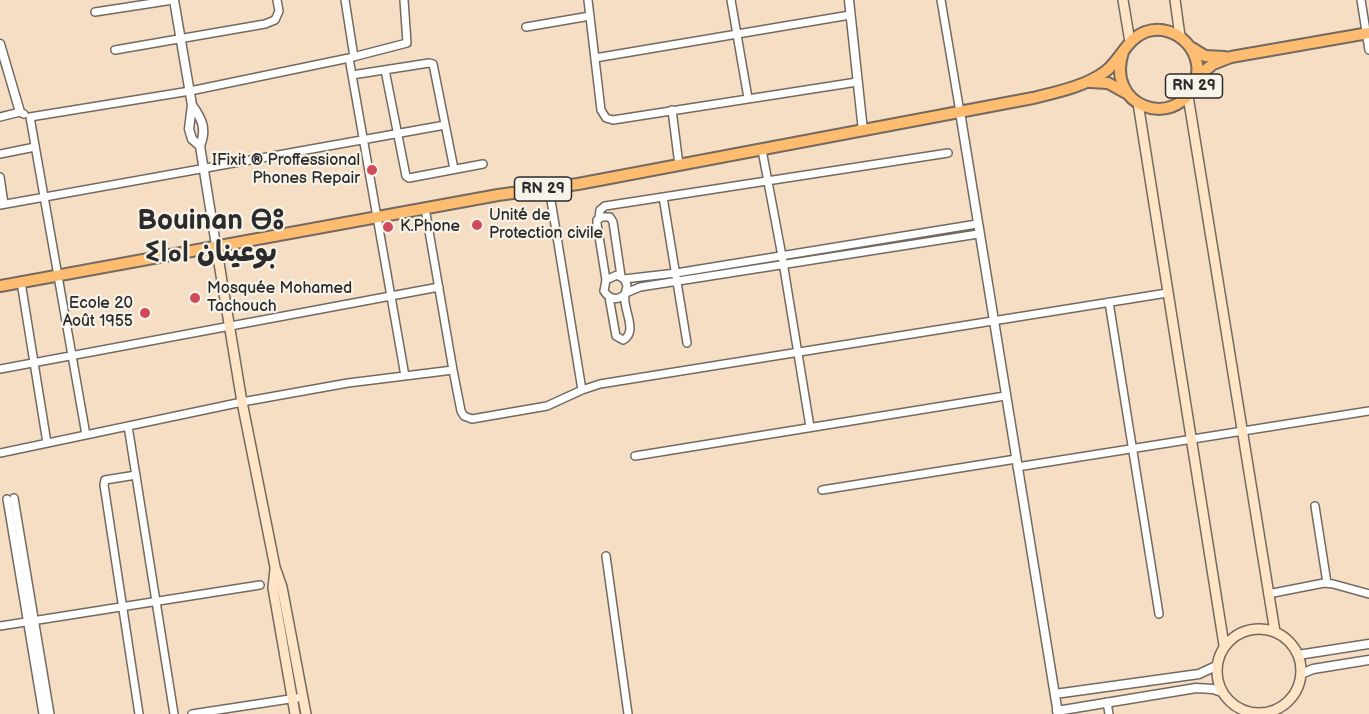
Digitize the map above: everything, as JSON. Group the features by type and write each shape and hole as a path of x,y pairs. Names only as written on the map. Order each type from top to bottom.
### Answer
{"main road":[{"path":"1123,0 1130,42 1145,32 1154,30 1163,30 1180,36 1175,0"},
{"name":"RN 29","path":"1197,77 1213,64 1231,57 1368,34"},
{"name":"RN 29","path":"1180,36 1205,56 1231,57"},
{"name":"RN 29","path":"0,286 216,245 762,150 1046,95 1084,83 1106,71 1130,42"},
{"name":"RN 29","path":"1084,83 1108,83 1122,89 1146,107 1164,108 1181,102 1194,87 1198,67 1191,47"},
{"path":"1123,52 1119,63 1119,74 1128,94"},
{"path":"1188,96 1275,632"},
{"path":"1138,103 1224,645 1216,666 1218,684 1234,709 1253,713 1275,710 1293,697"},
{"path":"216,245 242,402 275,567 282,587 306,714"},
{"path":"275,567 273,588 295,714"},
{"path":"1224,645 1242,632 1253,629 1275,632 1289,641 1298,655 1301,674 1290,714"}],"street":[{"path":"95,12 173,0 192,105 189,129 192,139 200,146"},
{"path":"115,50 265,24 275,20 279,11 277,0"},
{"path":"345,0 352,75 405,376"},
{"path":"0,117 20,112 30,117 190,91 352,58 407,43 404,0"},
{"path":"588,0 601,110 606,118 613,120 857,82"},
{"path":"731,0 748,99"},
{"path":"849,0 863,131"},
{"path":"941,0 1058,712 1196,688 1213,688 1222,692"},
{"path":"1361,0 1369,50"},
{"path":"595,58 850,15"},
{"path":"526,27 590,16"},
{"path":"0,44 20,112"},
{"path":"352,75 433,64 454,169"},
{"path":"385,70 396,134 408,178 483,164"},
{"path":"192,105 204,125 204,136 200,146 216,245"},
{"path":"672,110 679,165"},
{"path":"30,117 86,435"},
{"path":"0,177 2,205 445,125"},
{"path":"0,154 35,147"},
{"path":"762,150 784,264 810,428"},
{"path":"599,218 607,216 613,222 622,278 627,285 625,294 630,333 627,339 623,340 616,336 609,297 604,291 606,280 597,224 600,210 605,206 948,153"},
{"path":"549,188 582,390"},
{"path":"663,197 687,343"},
{"path":"425,208 461,411 464,416 470,418 547,406 582,390 610,382 1167,293"},
{"path":"606,280 613,275 622,278 676,273 977,224"},
{"path":"609,297 617,299 636,288 978,234"},
{"path":"897,236 898,246"},
{"path":"21,282 47,443"},
{"path":"0,369 439,287"},
{"path":"1109,302 1159,614"},
{"path":"0,453 348,382 453,370"},
{"path":"635,456 1005,396"},
{"path":"822,490 1132,448 1369,411"},
{"path":"128,426 174,714"},
{"path":"136,475 104,482 139,714"},
{"path":"10,499 43,714"},
{"path":"1315,506 1327,583"},
{"path":"606,556 628,714"},
{"path":"1269,594 1327,583 1369,594"},
{"path":"0,626 260,585"},
{"path":"30,621 50,714"},
{"path":"1298,655 1369,644"},
{"path":"1301,674 1313,669 1369,660"},
{"path":"1055,694 1199,674 1216,666"},
{"path":"192,714 303,697"},
{"path":"1107,702 1110,714"}],"place":[{"name":"IFixit ® Proffessional Phones Repair","path":"372,170"},
{"name":"Unité de Protection civile","path":"477,225"},
{"name":"K.Phone","path":"388,227"},
{"name":"Mosquée Mohamed Tachouch","path":"195,298"},
{"name":"Ecole 20 Août 1955","path":"145,313"}],"district":[{"name":"Bouinan ⴱⵓ ⵉⵏⴰⵏ بوعينان","path":"211,238"}]}
